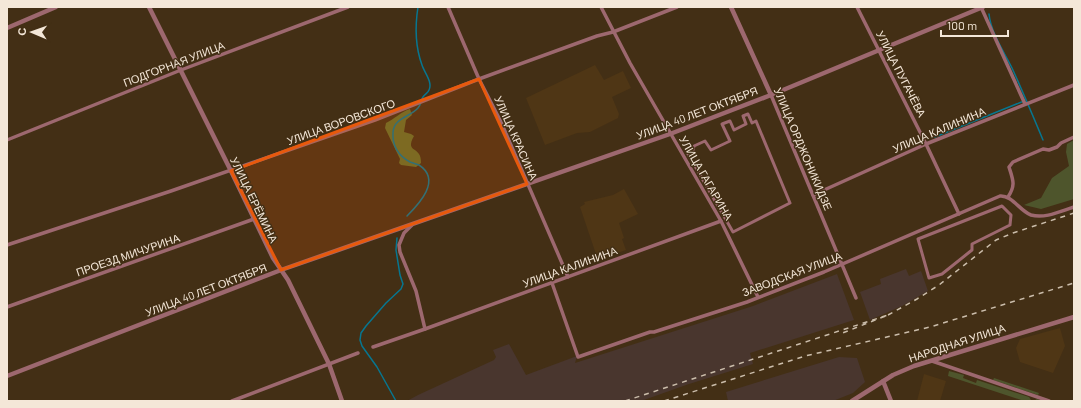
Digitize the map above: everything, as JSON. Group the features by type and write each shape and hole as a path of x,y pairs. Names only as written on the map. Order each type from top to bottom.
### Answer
{"street":[{"path":"7,28 56,7"},
{"name":"УЛИЦА ЕРЁМИНА","path":"149,7 231,171 272,258 288,280 330,364 342,401"},
{"name":"ПОДГОРНАЯ УЛИЦА","path":"7,140 181,70 348,7"},
{"name":"УЛИЦА КРАСИНА","path":"448,7 478,79 501,122 568,277"},
{"name":"УЛИЦА ГАГАРИНА","path":"601,7 613,32 670,134 721,221 758,297"},
{"name":"УЛИЦА ВОРОВСКОГО","path":"7,244 143,201 231,171 375,120 478,79 597,36 613,32 677,7"},
{"name":"УЛИЦА ОРДЖОНИКИДЗЕ","path":"731,7 771,95 856,298"},
{"name":"УЛИЦА ПУГАЧЁВА","path":"857,7 926,144 959,214"},
{"path":"982,7 1025,104"},
{"name":"УЛИЦА 40 ЛЕТ ОКТЯБРЯ","path":"7,376 281,270 670,134 771,95 982,7"},
{"name":"УЛИЦА КАЛИНИНА","path":"813,195 926,144 1074,85"},
{"path":"748,114 752,123 756,121 790,203 733,232 688,154 693,151 694,146 706,141 711,150 730,141 722,124 730,121 734,130 746,124 743,116 748,114"},
{"path":"1074,137 1057,147 1049,150 1043,149 1013,162 1009,167 1014,183 1013,190 1008,197 1028,213 1037,216 1074,207"},
{"name":"ЗАВОДСКАЯ УЛИЦА","path":"552,283 578,357 758,297 842,264 1000,196 1008,197"},
{"path":"1002,206 1011,214 1010,225 972,244 972,250 942,274 929,278 918,239 1002,206"},
{"name":"ПРОЕЗД МИЧУРИНА","path":"7,307 254,219"},
{"name":"УЛИЦА КАЛИНИНА","path":"373,347 425,330 721,221"},
{"path":"412,224 404,233 399,245 400,252 416,292 425,330"},
{"name":"НАРОДНАЯ УЛИЦА","path":"852,401 883,381 902,371 929,360 1074,317"},
{"path":"232,401 358,353"},
{"path":"929,360 1049,401"},
{"path":"883,381 891,401"}],"highlighted area":[{"path":"479,79 527,184 281,270 231,171"}],"shaded area":[{"path":"595,65 604,80 623,71 631,88 612,97 619,114 618,118 590,132 577,133 545,145 526,98"},
{"path":"624,189 638,214 619,223 626,250 598,260 580,207 585,204 584,202 613,195"},
{"path":"906,269 909,276 921,271 928,291 902,306 870,320 860,292 881,284 880,279"},
{"path":"837,274 854,320 750,353 753,364 641,401 407,401 494,360 496,357 493,350 509,344 526,375 577,356 575,363 753,306"},
{"path":"1060,328 1065,346 1053,373 1020,362 1016,348 1020,339"},
{"path":"839,357 857,358 865,382 853,393 833,401 728,401 726,392"},
{"path":"924,374 946,381 940,401 917,401"}],"green space":[{"path":"410,109 412,115 406,120 404,132 414,136 411,142 412,148 421,157 421,163 416,167 401,165 399,163 400,159 385,128 386,123"},
{"path":"1074,140 1074,199 1041,209 1024,205 1041,198 1052,178 1069,166 1066,152 1067,144"},
{"path":"949,371 964,375 963,378 976,383 977,380 1029,397 1034,401 1024,401 948,376"},
{"path":"994,378 1039,393 1038,395 993,380"}],"waterway":[{"path":"407,216 422,199 426,192 429,178 426,171 419,165 410,162 400,154 395,146 393,137 394,127 396,124 418,108 430,87 429,80 420,58 417,43 416,21 418,7"},
{"path":"989,14 992,28 1012,68 1043,140"},
{"path":"935,137 1024,101"},
{"path":"396,401 377,367 362,346 360,340 361,333 366,326 386,303 401,289 403,284 396,250 397,238"}],"railway":[{"path":"888,315 939,285 996,240 1074,213"},
{"path":"664,401 805,356 930,327 1074,283"},
{"path":"625,401 888,315 840,334"}]}
